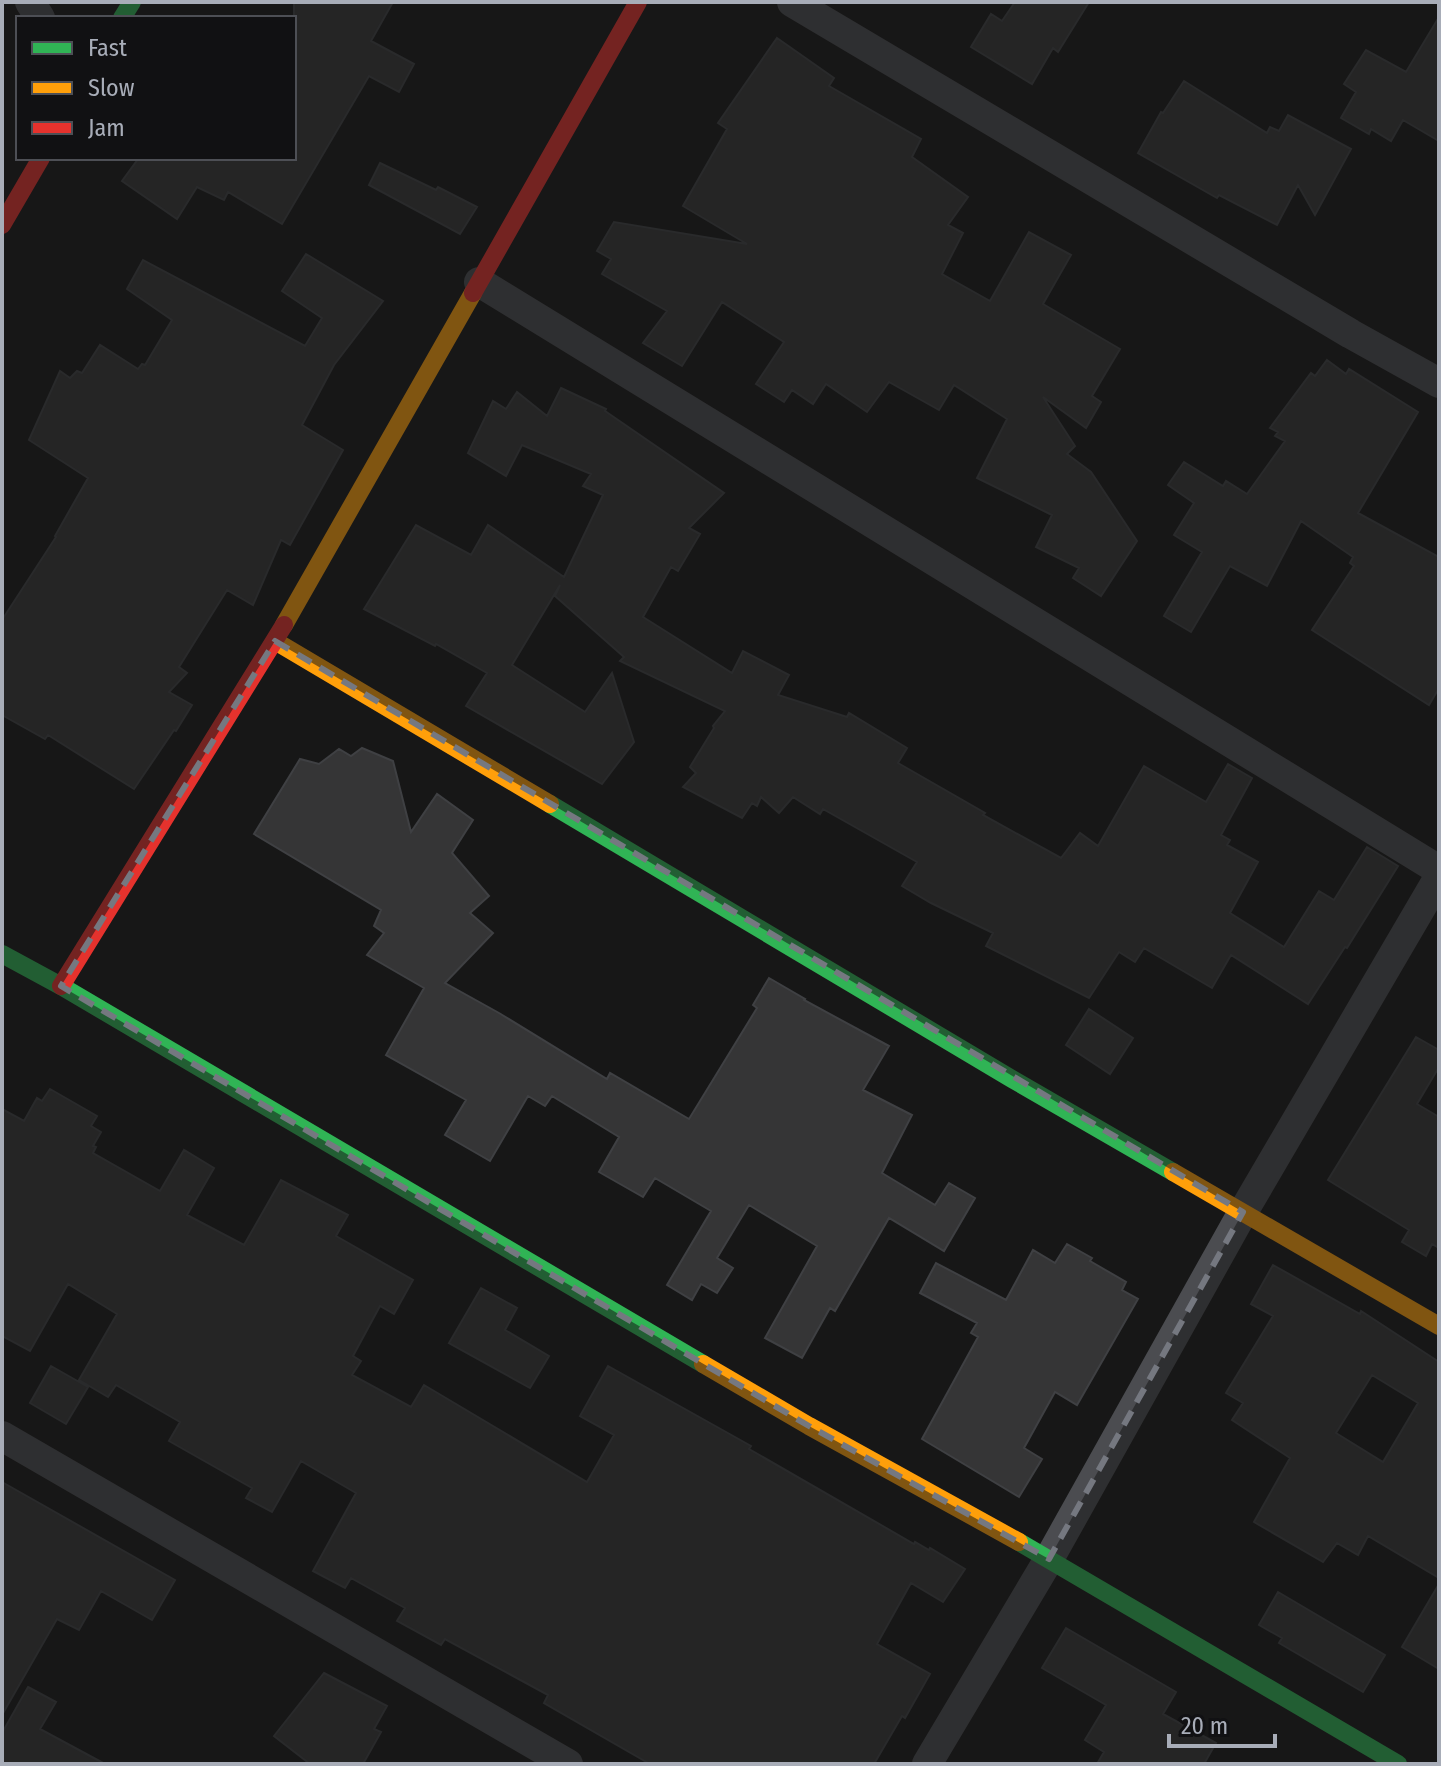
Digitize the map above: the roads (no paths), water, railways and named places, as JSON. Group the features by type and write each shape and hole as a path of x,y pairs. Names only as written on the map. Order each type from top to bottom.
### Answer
{"street":[{"path":"61,986 275,641 638,2"},
{"path":"792,2 1351,334 1439,383"},
{"path":"2,225 40,160"},
{"path":"479,282 1439,870"},
{"path":"275,641 999,1071 1439,1326"},
{"path":"927,1764 1049,1559 1243,1212 1439,877"},
{"path":"2,954 809,1426 1049,1559 1398,1764"},
{"path":"2,1436 568,1764"}]}
